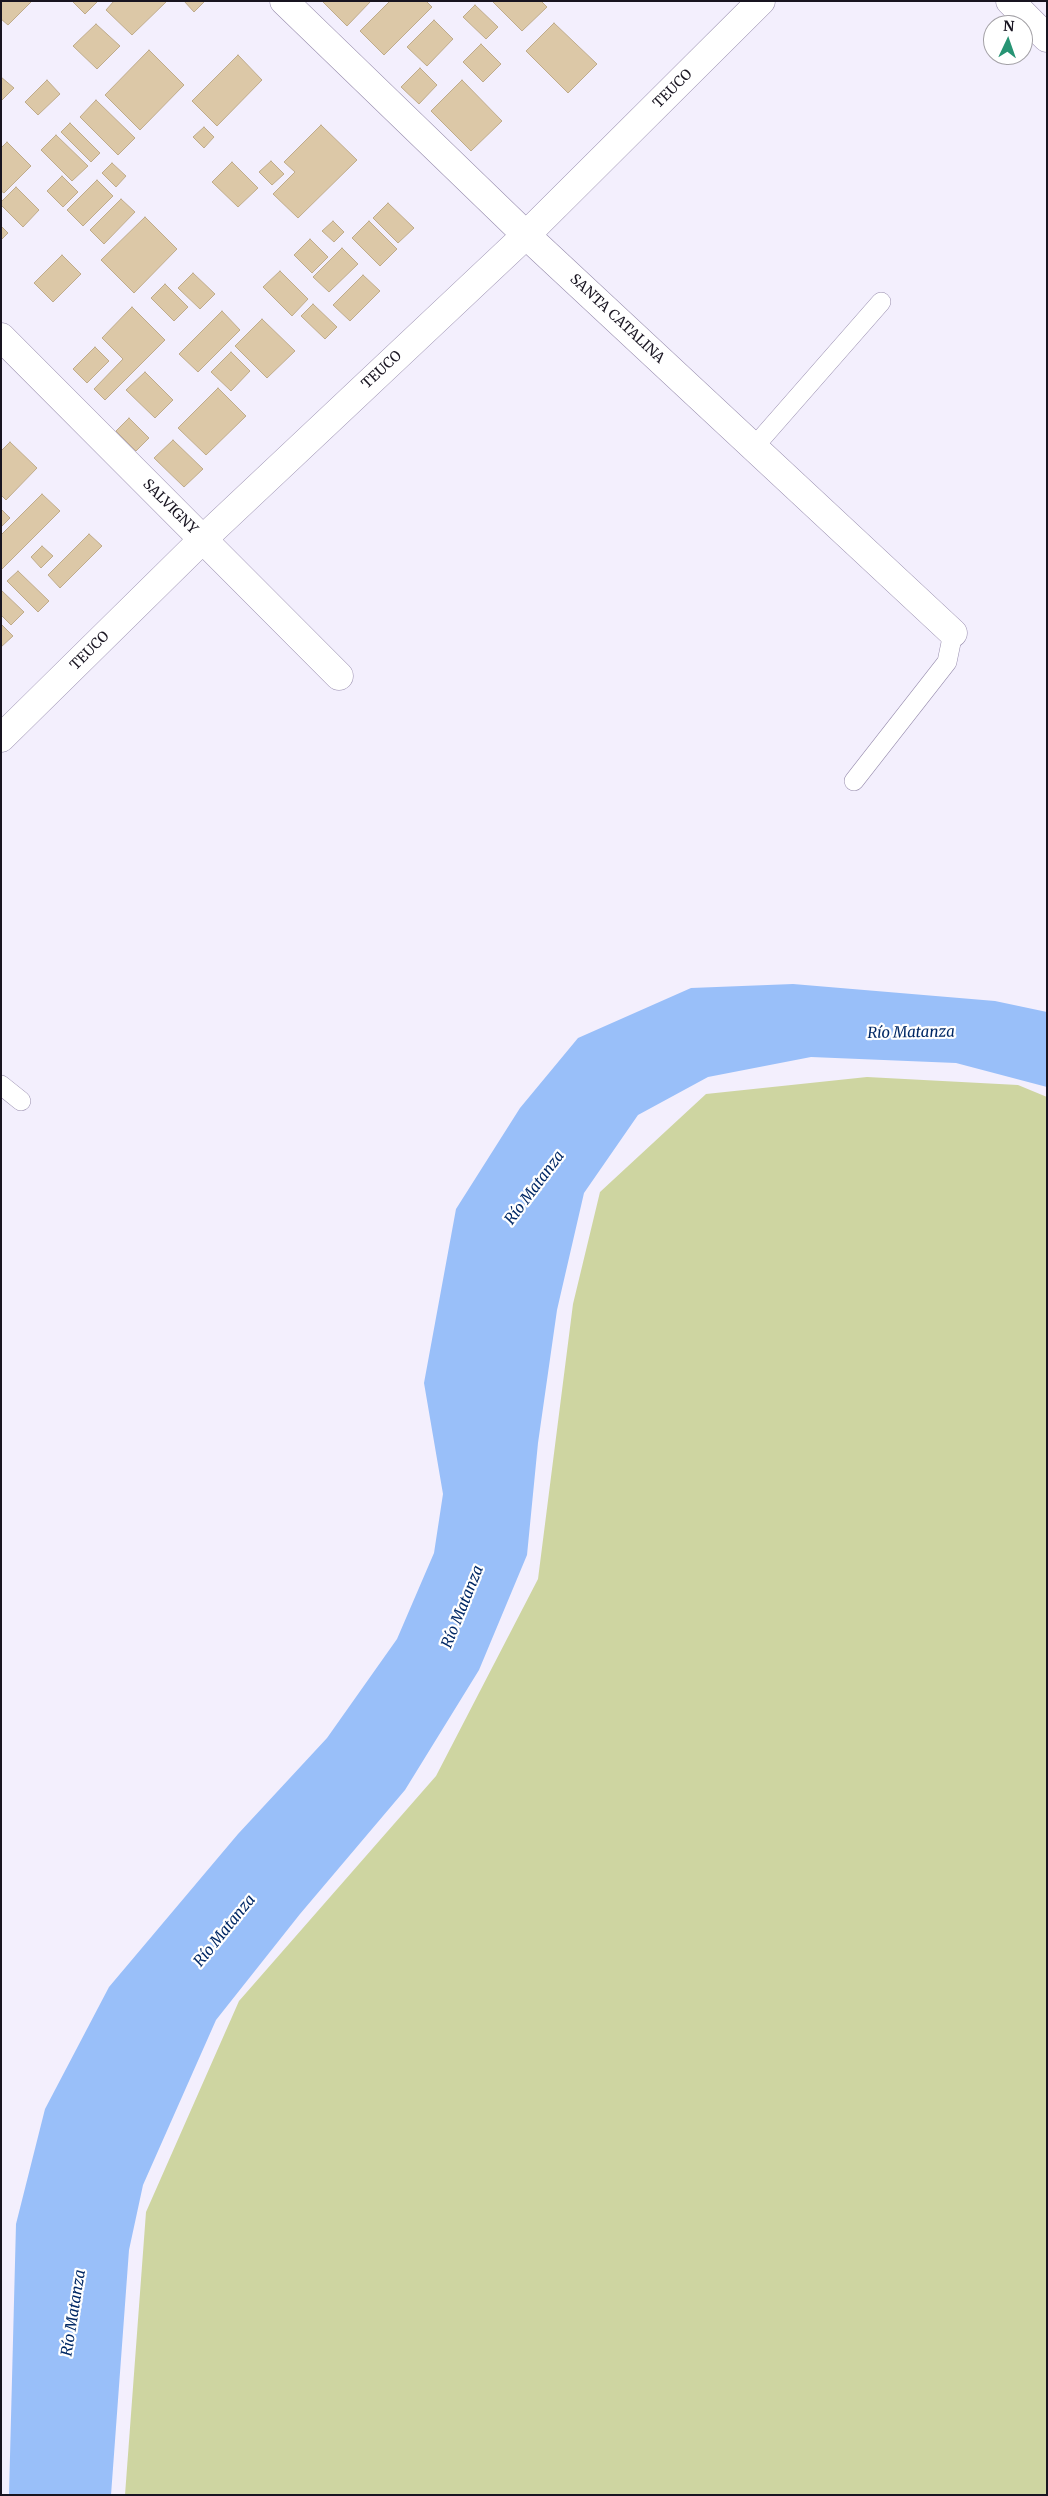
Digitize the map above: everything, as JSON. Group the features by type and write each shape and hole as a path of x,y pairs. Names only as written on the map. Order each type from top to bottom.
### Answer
{"street":[{"name":"SANTA CATALINA","path":"284,1 526,235 953,633"},
{"name":"TEUCO","path":"1,738 202,540 526,235 761,1"},
{"path":"1010,1 1047,38"},
{"name":"SALVIGNY","path":"1,337 339,676"}],"lane":[{"path":"754,447 881,302"},
{"path":"854,781 947,662 953,633"},
{"path":"1,1085 21,1101"}],"green space":[{"path":"867,1077 1018,1085 1047,1097 1047,2495 125,2495 146,2212 239,2001 436,1776 538,1579 573,1304 600,1192 706,1094"}],"water":[{"name":"Río Matanza","path":"793,984 995,1001 1047,1012 1047,1087 956,1063 811,1057 708,1077 638,1115 584,1193 557,1310 538,1443 527,1555 479,1670 405,1790 300,1914 216,2020 143,2185 129,2250 111,2495 9,2495 16,2224 45,2109 109,1987 238,1834 327,1738 397,1639 434,1553 443,1494 424,1383 456,1209 520,1108 578,1038 691,988"}],"building":[{"path":"1,1 32,1 8,25 1,19"},
{"path":"72,1 98,1 85,14"},
{"path":"114,1 167,1 132,35 106,10"},
{"path":"184,1 205,1 194,12"},
{"path":"322,1 371,1 347,26"},
{"path":"390,1 426,1 432,7 384,55 360,31"},
{"path":"492,1 541,1 547,7 522,31"},
{"path":"475,5 498,27 486,39 463,17"},
{"path":"434,20 453,39 427,66 407,47"},
{"path":"554,23 597,64 568,93 526,51"},
{"path":"96,24 120,46 97,69 73,46"},
{"path":"481,44 501,64 483,82 463,62"},
{"path":"149,50 184,85 140,130 105,95"},
{"path":"238,55 262,80 217,126 192,101"},
{"path":"420,68 437,85 419,104 401,87"},
{"path":"1,77 14,88 1,101"},
{"path":"47,80 60,94 38,115 25,102"},
{"path":"462,80 502,121 471,151 431,111"},
{"path":"96,100 135,138 118,155 80,117"},
{"path":"70,123 100,153 91,162 61,132"},
{"path":"321,125 357,160 298,218 273,194 295,172 284,162"},
{"path":"204,127 214,137 204,148 193,137"},
{"path":"56,135 88,166 72,181 41,150"},
{"path":"7,142 31,166 4,193 1,191 1,148"},
{"path":"271,161 284,174 272,185 259,172"},
{"path":"232,162 258,188 238,207 212,182"},
{"path":"112,163 126,176 116,187 102,173"},
{"path":"62,176 78,192 63,207 47,191"},
{"path":"97,180 113,196 83,226 67,210"},
{"path":"16,187 39,210 23,227 1,205 1,202"},
{"path":"121,199 135,212 104,244 90,230"},
{"path":"388,203 414,228 398,243 373,218"},
{"path":"145,217 177,249 134,293 101,260"},
{"path":"333,221 344,232 334,242 322,231"},
{"path":"369,221 397,249 380,266 352,238"},
{"path":"1,226 8,233 1,240"},
{"path":"310,239 328,257 312,273 294,255"},
{"path":"342,248 358,264 329,292 313,277"},
{"path":"62,255 81,274 53,302 34,283"},
{"path":"280,271 308,299 292,316 263,287"},
{"path":"193,273 215,294 200,309 178,288"},
{"path":"363,275 380,291 350,321 333,305"},
{"path":"165,284 188,307 174,321 151,298"},
{"path":"313,304 337,327 325,339 301,316"},
{"path":"132,307 165,340 105,400 94,389 123,359 102,338"},
{"path":"222,311 240,330 198,372 179,354"},
{"path":"262,319 295,351 267,378 235,346"},
{"path":"95,347 109,361 87,383 73,369"},
{"path":"231,352 250,371 231,391 211,372"},
{"path":"145,372 173,400 155,418 126,390"},
{"path":"218,388 246,416 206,455 178,428"},
{"path":"129,418 149,438 136,451 116,431"},
{"path":"173,440 203,469 184,487 154,458"},
{"path":"10,442 37,468 6,500 1,495 1,451"},
{"path":"42,494 60,511 1,570 1,535"},
{"path":"1,509 10,518 1,527"},
{"path":"89,534 102,546 60,588 48,575"},
{"path":"42,546 53,556 41,568 31,557"},
{"path":"18,571 49,601 38,612 7,581"},
{"path":"1,590 24,612 11,625 1,615"},
{"path":"1,624 13,636 1,647"}]}
